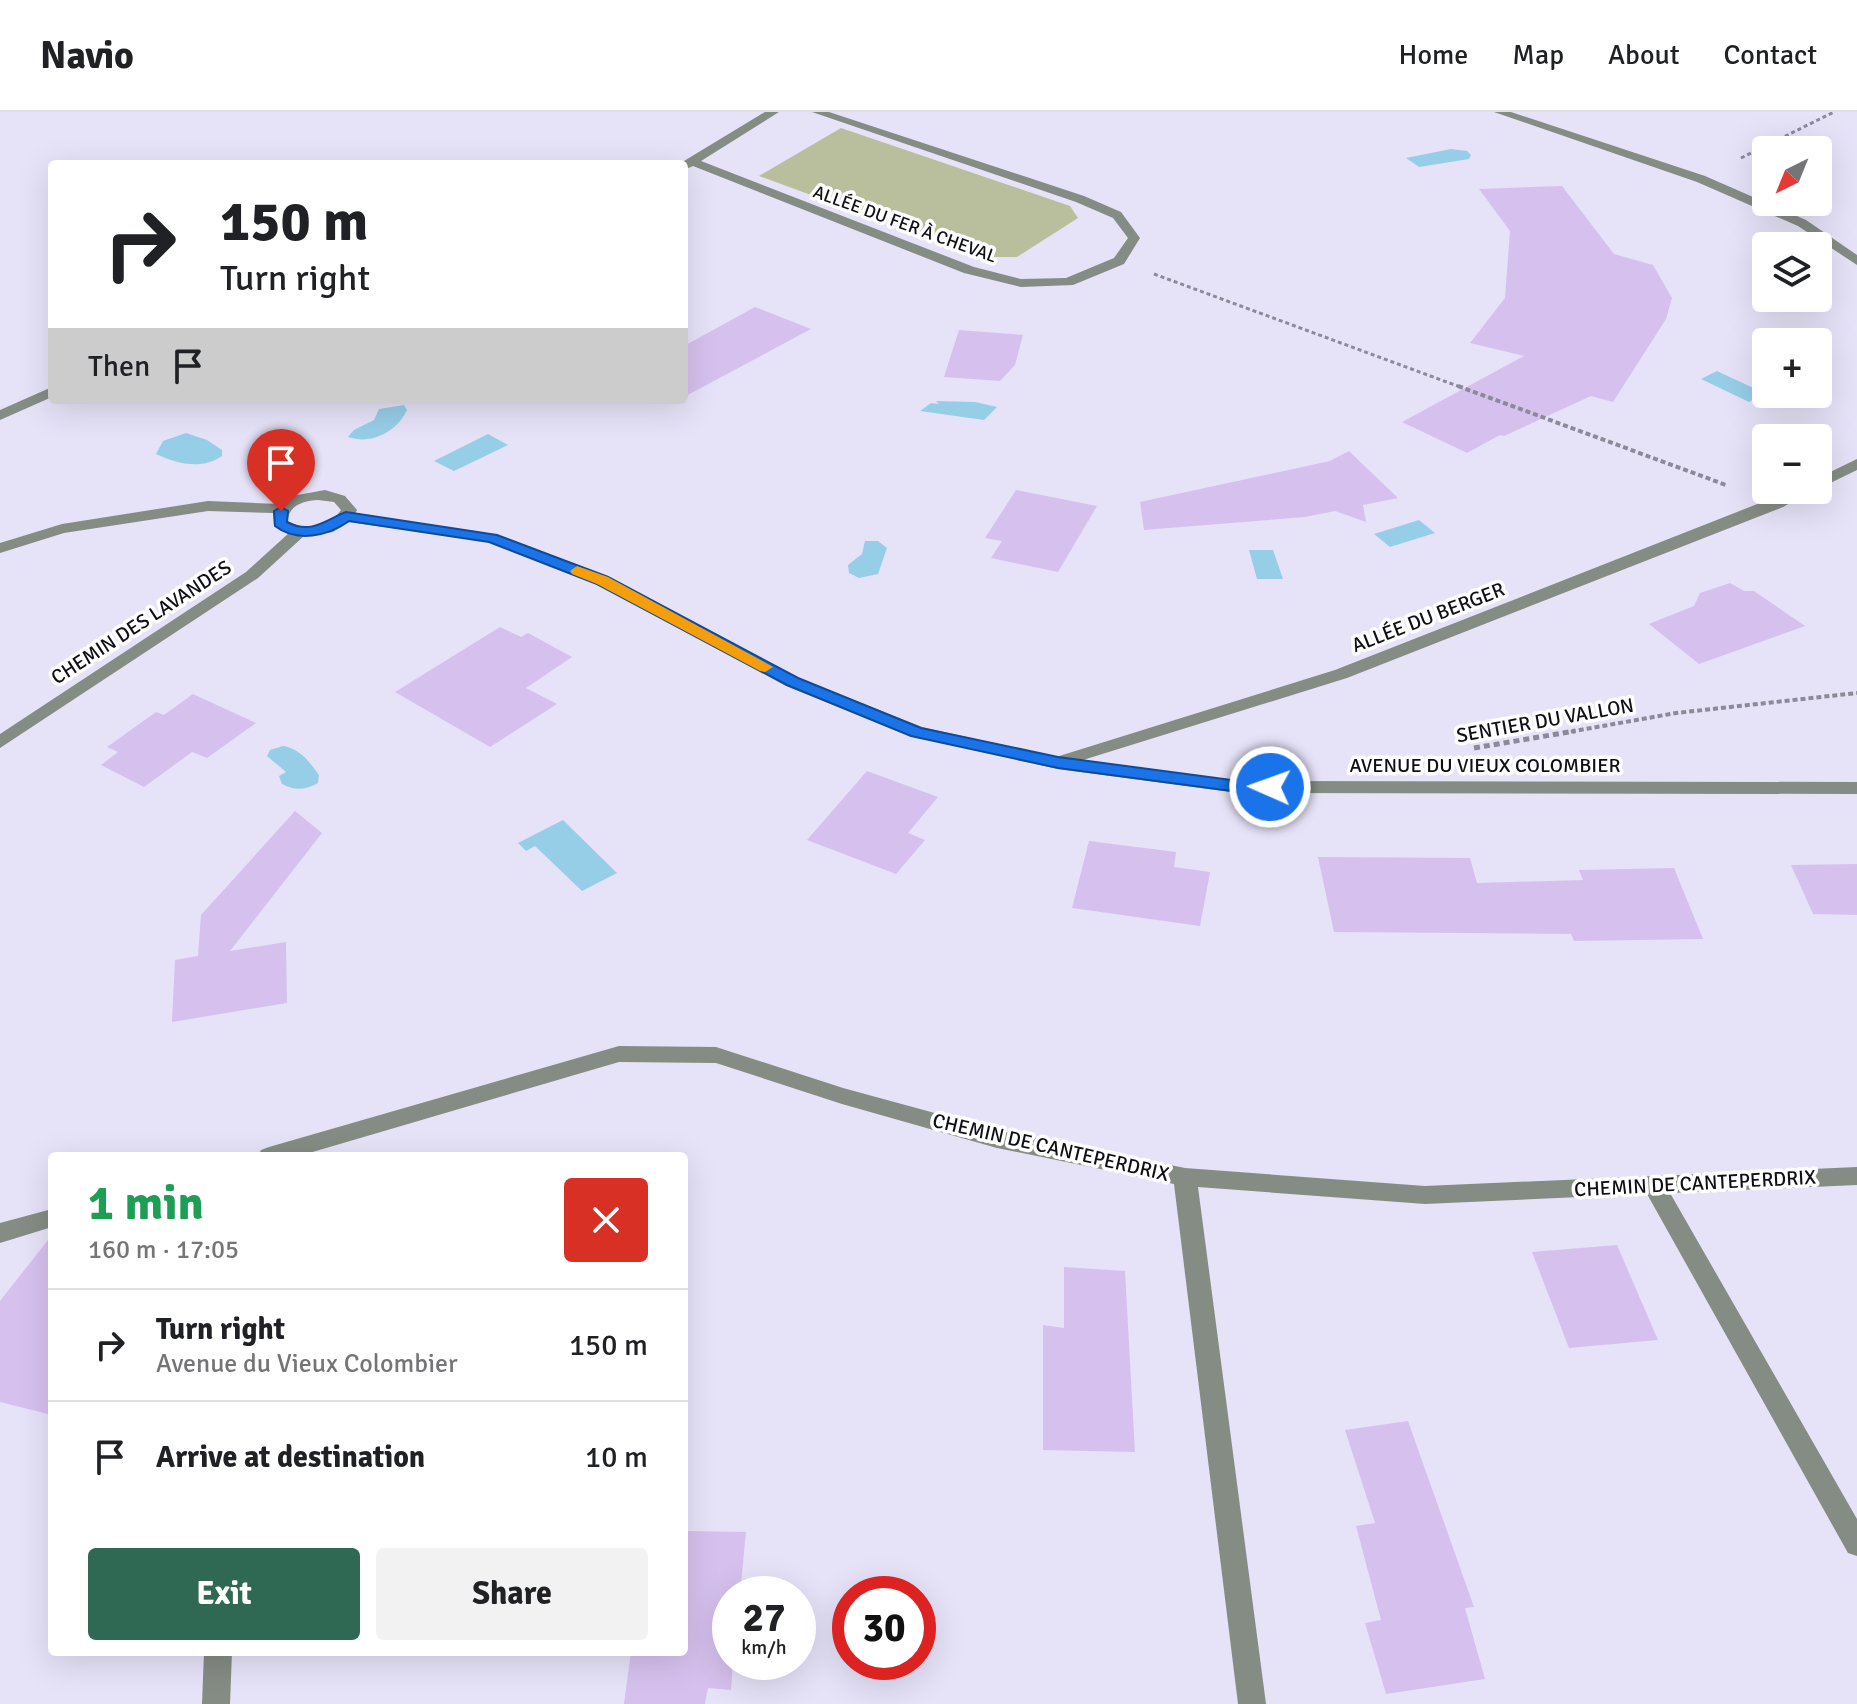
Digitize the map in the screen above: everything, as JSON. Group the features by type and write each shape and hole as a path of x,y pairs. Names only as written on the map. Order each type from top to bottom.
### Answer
{"street":[{"path":"689,164 773,112"},
{"path":"818,112 1080,199 1117,215 1134,238 1119,261"},
{"path":"1500,112 1701,179 1802,223 1857,261"},
{"name":"ALLÉE DU FER À CHEVAL","path":"689,164 969,270 1021,283 1068,282 1119,261"},
{"path":"0,416 48,393"},
{"path":"1832,477 1857,464"},
{"path":"0,548 62,529 208,506 283,509 304,497 325,495 342,500 349,510 346,517"},
{"name":"ALLÉE DU BERGER","path":"1058,763 1167,726 1341,674 1777,504"},
{"path":"283,509 280,523 301,531"},
{"name":"AVENUE DU VIEUX COLOMBIER","path":"301,531 330,528 346,517 492,538 602,580 792,682 917,732 1058,763 1239,787 1857,788"},
{"name":"CHEMIN DES LAVANDES","path":"0,742 252,575 301,531"},
{"name":"CHEMIN DE CANTEPERDRIX","path":"283,1152 619,1054 716,1055 842,1096 997,1139 1185,1177 1425,1195 1857,1176"},
{"path":"1185,1177 1252,1704"},
{"path":"1653,1185 1857,1544"},
{"path":"0,1233 48,1219"},
{"path":"216,1704 218,1656"}],"path":[{"path":"1701,179 1834,112"},
{"path":"1119,261 1752,495"},
{"name":"SENTIER DU VALLON","path":"1462,751 1676,713 1857,693"}],"green space":[{"path":"841,128 1070,206 1078,218 1017,257 980,257 759,176"}],"water":[{"path":"1451,149 1467,151 1471,155 1469,159 1419,167 1406,158"},
{"path":"1717,371 1752,387 1752,400 1749,402 1701,379"},
{"path":"936,401 975,402 997,407 984,420 920,411 931,403 939,404"},
{"path":"404,405 407,410 403,418 382,435 366,439 348,437 354,430 374,420 379,409"},
{"path":"186,433 207,440 222,450 222,456 206,463 189,464 156,454 163,441"},
{"path":"488,434 508,445 454,471 434,461"},
{"path":"1419,520 1435,533 1390,547 1374,534"},
{"path":"865,541 878,541 887,548 878,574 859,578 849,573 848,565 862,554"},
{"path":"1249,550 1273,550 1283,579 1257,579"},
{"path":"283,746 308,761 319,775 318,783 300,789 282,784 279,776 286,772 267,756 270,750"},
{"path":"563,820 617,873 582,891 535,846 526,851 518,843"}],"building":[{"path":"1562,186 1614,254 1653,265 1672,298 1666,319 1613,402 1591,396 1504,436 1500,435 1467,453 1402,422 1524,356 1470,343 1505,298 1510,231 1479,189"},
{"path":"755,307 811,329 688,395 688,344"},
{"path":"959,330 1023,335 1015,365 1000,381 944,377"},
{"path":"1349,451 1398,498 1363,505 1366,522 1335,511 1305,517 1144,530 1140,502 1330,461"},
{"path":"1016,490 1097,506 1058,572 991,558 1002,541 985,538"},
{"path":"1730,583 1744,591 1754,591 1805,626 1699,664 1649,624 1694,606 1700,593"},
{"path":"500,627 521,637 528,633 572,657 526,688 557,704 490,747 395,692"},
{"path":"193,694 256,723 207,758 192,752 144,787 101,765 118,752 107,747 156,712 164,715"},
{"path":"867,771 938,797 908,833 925,840 896,874 807,840"},
{"path":"295,811 322,833 230,951 286,942 287,1003 172,1022 175,960 198,956 201,915"},
{"path":"1089,841 1176,852 1174,867 1210,872 1200,926 1072,908"},
{"path":"1318,857 1470,858 1477,883 1583,880 1579,870 1674,868 1703,939 1574,941 1571,934 1334,932"},
{"path":"1857,864 1857,915 1813,914 1791,865"},
{"path":"48,1240 48,1414 0,1402 0,1301"},
{"path":"1617,1245 1658,1340 1569,1348 1532,1252"},
{"path":"1064,1267 1125,1271 1135,1452 1043,1450 1043,1325 1064,1328"},
{"path":"1408,1421 1474,1607 1465,1608 1485,1679 1386,1694 1365,1623 1381,1620 1356,1526 1375,1523 1345,1430"},
{"path":"688,1531 746,1532 742,1576 712,1576 712,1680 732,1680 731,1690 708,1688 705,1704 624,1704 630,1656 688,1656"}],"slow traffic":[{"path":"577,571 602,580 765,667"}],"route":[{"path":"281,511 280,523 295,531 330,528 346,517 492,538 602,580 792,682 917,732 1058,763 1239,787 1270,787"}]}
